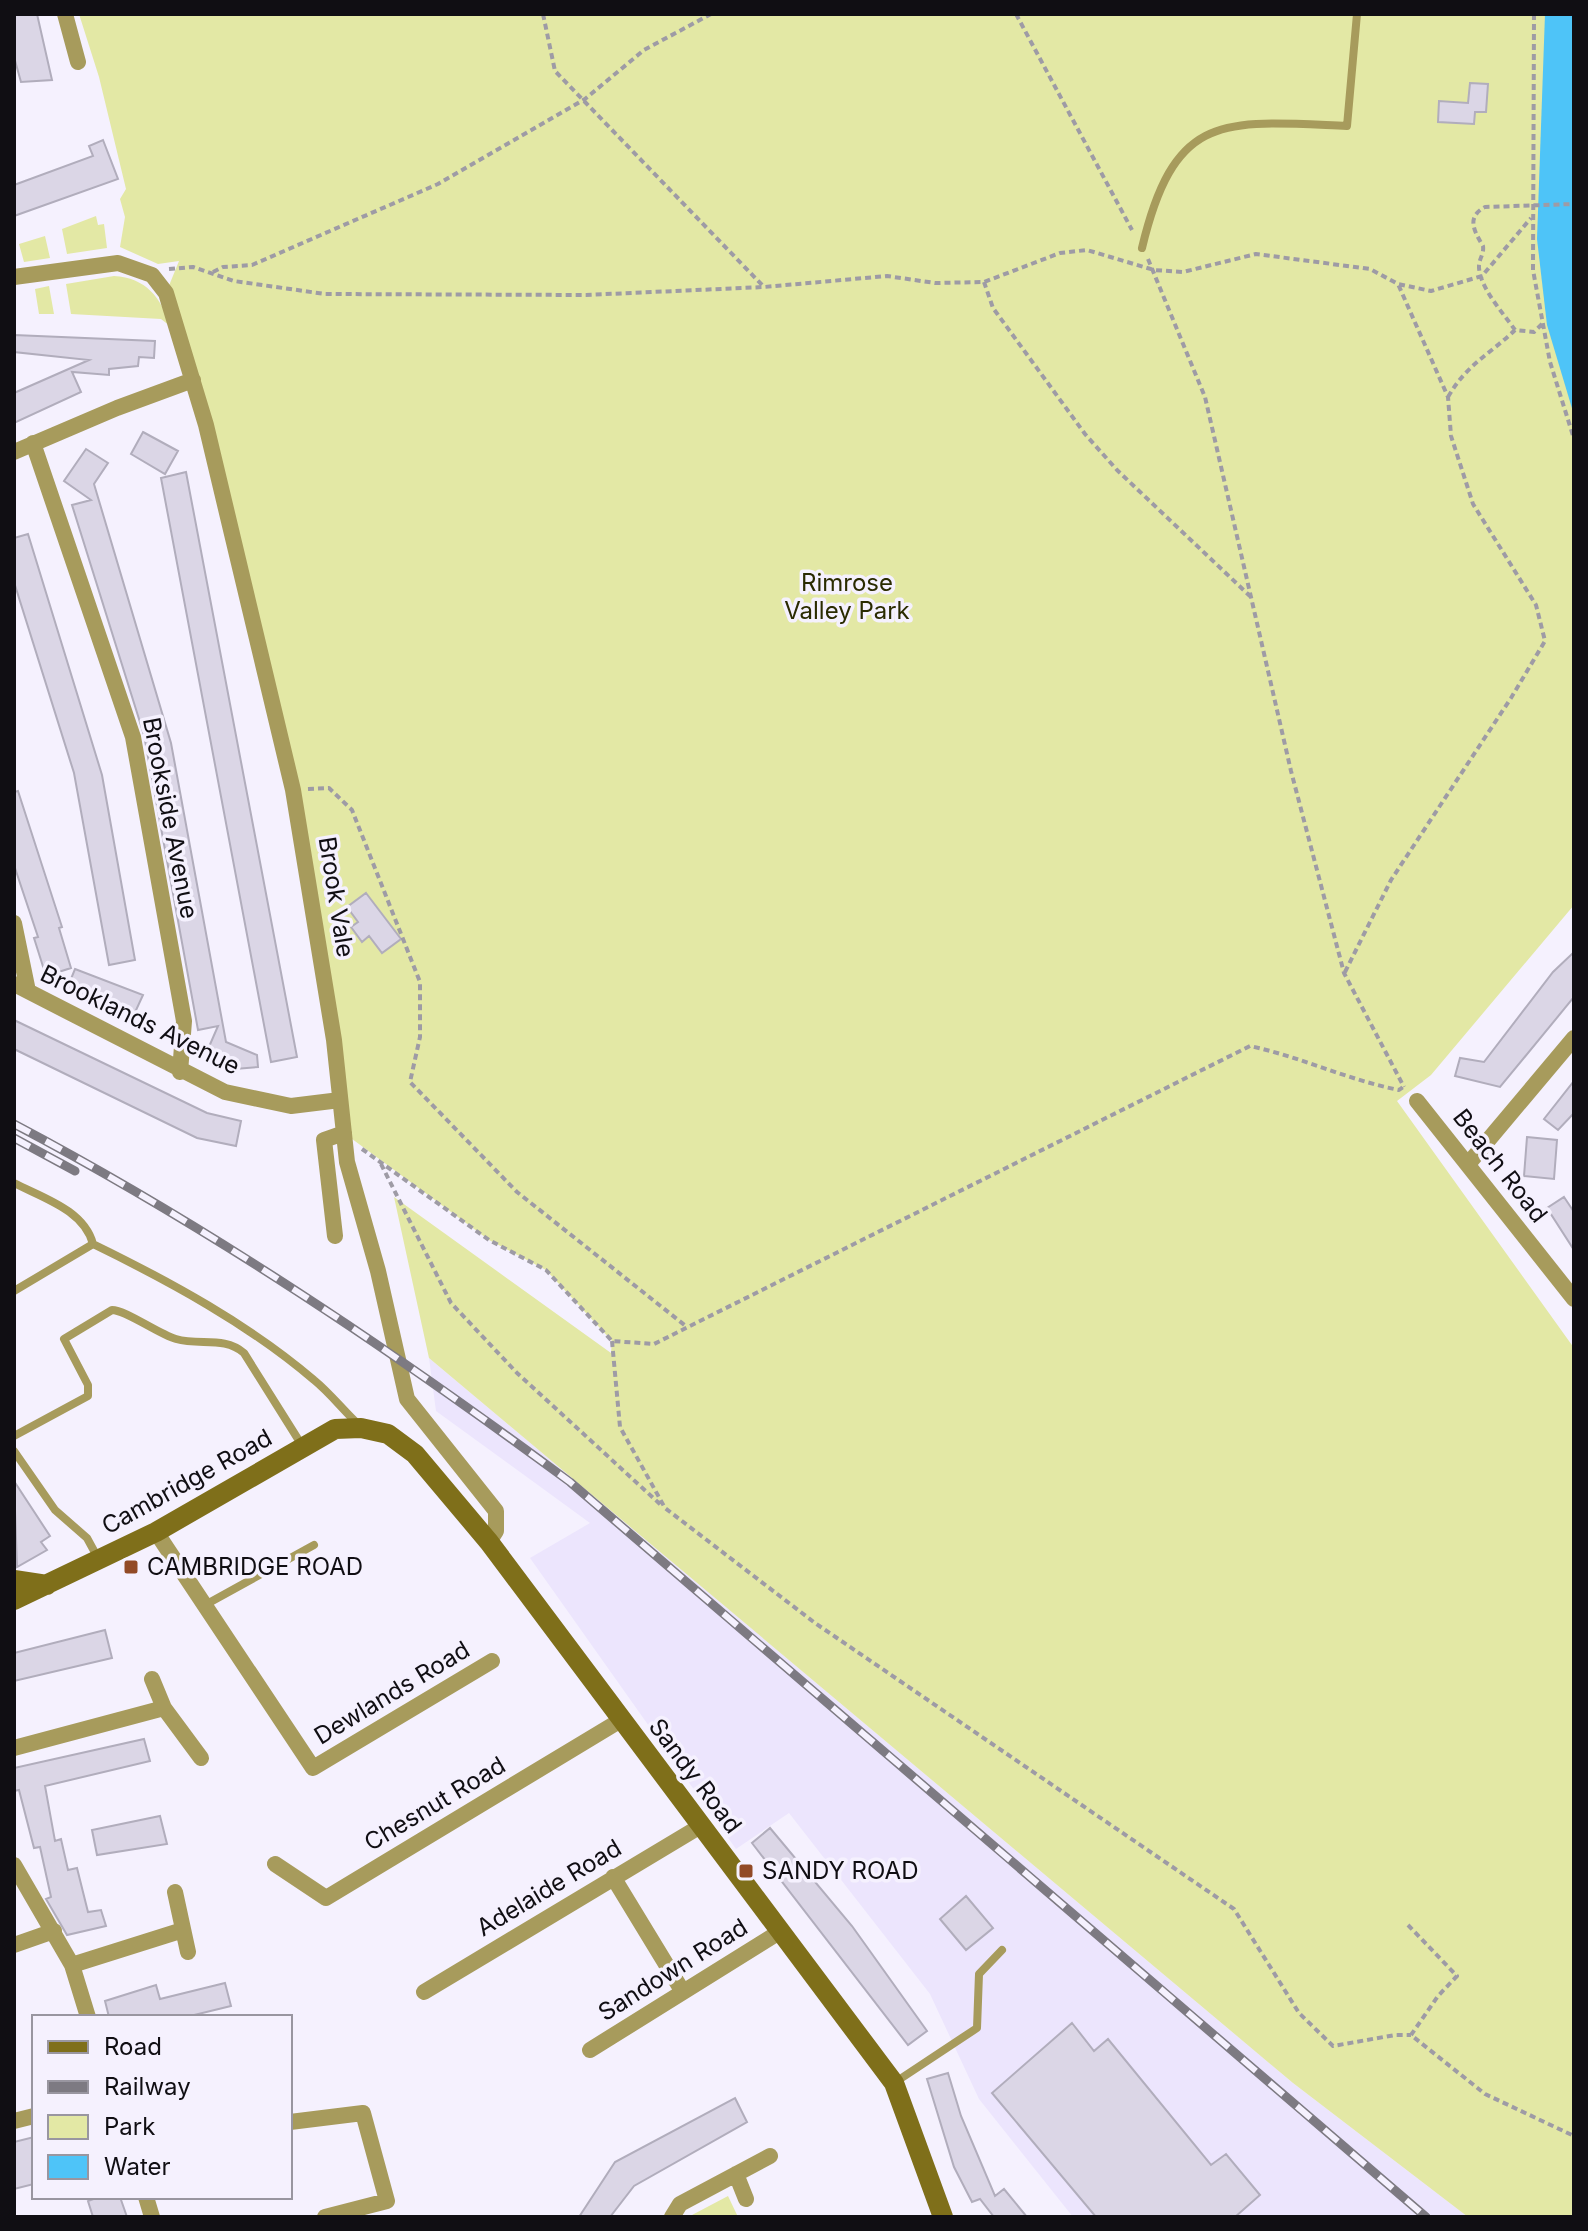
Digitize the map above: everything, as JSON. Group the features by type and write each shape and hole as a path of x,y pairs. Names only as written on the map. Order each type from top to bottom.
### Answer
{"main road":[{"name":"Cambridge Road","path":"14,1600 156,1532 335,1429 361,1428 388,1434"},
{"name":"Sandy Road","path":"388,1434 415,1454 489,1542 699,1827 894,2083 943,2217"},
{"path":"14,1580 47,1585"}],"street":[{"path":"65,14 78,62"},
{"path":"14,277 118,263 152,275"},
{"name":"Brook Vale","path":"152,275 166,293 193,380 293,790 347,1162 389,1318 407,1399 496,1511 496,1531 489,1542"},
{"path":"14,452 193,380"},
{"name":"Brookside Avenue","path":"33,443 133,737 184,1021 180,1072"},
{"path":"14,923 21,987"},
{"name":"Brooklands Avenue","path":"21,987 180,1072 225,1092 291,1106 340,1100"},
{"path":"1469,1163 1574,1038"},
{"name":"Beach Road","path":"1417,1101 1574,1299"},
{"path":"335,1236 324,1140 344,1133"},
{"name":"Dewlands Road","path":"156,1532 313,1768 492,1661"},
{"path":"152,1679 164,1708 201,1758"},
{"path":"14,1748 164,1708"},
{"name":"Chesnut Road","path":"275,1864 326,1898 621,1720"},
{"name":"Adelaide Road","path":"424,1992 699,1827"},
{"path":"14,1865 72,1965 87,2015"},
{"path":"613,1877 683,1992"},
{"path":"175,1892 188,1952"},
{"path":"72,1965 183,1930"},
{"path":"14,1945 54,1931"},
{"name":"Sandown Road","path":"590,2050 781,1931"},
{"path":"292,2122 363,2113 387,2201 325,2217"},
{"path":"672,2217 680,2204 770,2156"},
{"path":"736,2174 746,2199"}],"lane":[{"path":"1142,248 1163,180 1176,161 1204,137 1237,124 1347,126 1357,14"},
{"path":"14,1183 78,1217 89,1228 93,1244 201,1304 270,1347 315,1380 361,1428"},
{"path":"14,1291 93,1244"},
{"path":"14,1436 88,1396 88,1385 64,1339 112,1310 120,1310 148,1328 176,1339 235,1346 244,1353 303,1447"},
{"path":"14,1451 55,1510 87,1538 100,1561"},
{"path":"205,1605 314,1545"},
{"path":"894,2083 977,2028 979,1974 1002,1950"}],"path":[{"path":"543,14 555,71 764,287"},
{"path":"213,272 223,267 252,265 438,184 585,99 644,50 711,14"},
{"path":"612,1341 654,1344 1250,1046 1287,1054 1363,1083 1399,1090 1403,1087 1344,973 1291,771 1205,397 1154,270 1016,14"},
{"path":"1534,14 1531,218 1536,297 1550,362 1574,439"},
{"path":"1515,330 1482,276 1479,264 1484,254 1472,228 1477,212 1509,205 1574,204"},
{"path":"152,275 179,267 213,272 234,281 325,294 586,295 764,287 887,276 935,283 984,282 1045,257 1087,250 1154,270 1183,272 1256,254 1370,269 1398,284 1431,291 1482,276 1531,218"},
{"path":"984,282 993,308 1085,434 1117,470 1253,599"},
{"path":"1344,973 1391,880 1545,641 1536,605 1473,504 1451,436 1448,397 1398,284"},
{"path":"1448,397 1459,377 1485,351 1515,330 1534,332 1542,324"},
{"path":"293,790 329,788 352,810 420,982 420,1037 410,1082 517,1192 687,1327"},
{"path":"344,1133 489,1240 546,1270 612,1341 620,1427 665,1508"},
{"path":"379,1161 451,1303 517,1373 665,1508 815,1623 1234,1909 1299,2013 1333,2046 1411,2035 1485,2094 1574,2136"},
{"path":"1408,1925 1457,1976 1438,1996 1411,2035"}],"shaded area":[{"path":"429,1358 1293,2083 1468,2217 1073,2217 979,2099 930,1994 789,1813 736,1849 530,1558 590,1523 436,1411"}],"green space":[{"name":"Rimrose Valley Park","path":"79,14 1565,14 1574,346 1574,905 1431,1075 1397,1101 1574,1348 1574,2217 1468,2217 1293,2083 429,1358 394,1197 611,1353 612,1341 546,1270 489,1240 344,1133 302,835 166,293 179,261 158,264 120,247 125,217 120,199 126,189 99,77"},
{"path":"96,216 98,225 104,224 107,248 67,254 62,229"},
{"path":"45,236 50,258 24,262 19,244"},
{"path":"114,276 135,281 151,291 162,306 170,326 161,319 71,314 66,284"},
{"path":"49,286 54,314 39,314 35,289"},
{"path":"728,2196 738,2217 690,2217 692,2215"}],"water":[{"path":"1545,14 1574,14 1574,415 1547,325 1537,239"}],"building":[{"path":"14,14 37,14 52,80 21,82 14,57"},
{"path":"1470,83 1488,84 1486,112 1475,112 1474,124 1438,122 1439,101 1468,103"},
{"path":"103,140 118,179 14,216 14,185 93,156 89,146"},
{"path":"14,335 155,341 154,358 139,357 138,366 109,369 109,375 72,372 81,392 14,423 14,393 89,360 14,352"},
{"path":"143,432 178,451 165,474 131,454"},
{"path":"86,449 108,463 94,484 171,743 226,1042 257,1055 258,1067 235,1069 205,1056 218,1026 198,1030 144,735 72,505 91,500 64,481"},
{"path":"186,472 297,1057 271,1062 161,478"},
{"path":"28,534 102,775 135,960 109,965 74,773 14,582 14,538"},
{"path":"18,791 62,927 59,928 71,968 46,976 34,938 38,937 14,865 14,792"},
{"path":"366,893 401,939 382,953 369,936 362,942 351,927 358,922 347,907"},
{"path":"1574,952 1574,997 1500,1087 1455,1076 1460,1058 1484,1062 1553,972"},
{"path":"75,969 143,995 131,1021 66,991"},
{"path":"14,1020 207,1113 241,1121 236,1146 197,1138 14,1049"},
{"path":"1574,1081 1574,1113 1558,1130 1544,1119"},
{"path":"1527,1137 1557,1140 1554,1179 1524,1176"},
{"path":"1564,1197 1574,1212 1574,1250 1547,1208"},
{"path":"14,1481 50,1536 41,1542 47,1550 17,1567"},
{"path":"105,1630 112,1658 14,1681 14,1653"},
{"path":"144,1739 150,1761 45,1786 55,1841 61,1839 68,1870 77,1868 88,1912 101,1910 106,1926 67,1935 46,1899 51,1897 40,1847 34,1848 19,1790 14,1791 14,1768"},
{"path":"160,1816 167,1844 97,1855 92,1830"},
{"path":"770,1828 852,1926 927,2031 908,2045 752,1843"},
{"path":"966,1896 993,1928 966,1950 940,1919"},
{"path":"225,1983 231,2006 194,2015 108,2015 105,2001 156,1985 160,1999"},
{"path":"1072,2023 1094,2051 1108,2039 1211,2165 1226,2154 1260,2195 1235,2217 1096,2217 992,2093"},
{"path":"948,2073 961,2116 995,2196 1004,2189 1027,2217 994,2217 980,2199 972,2202 954,2167 927,2079"},
{"path":"735,2098 747,2122 634,2186 610,2217 579,2217 615,2162"},
{"path":"32,2138 32,2184 14,2189 14,2142"},
{"path":"121,2199 127,2217 93,2217 88,2201"}],"railway":[{"path":"14,1124 158,1205 299,1292 436,1385 570,1482 1426,2217"},
{"path":"14,1138 75,1171"}],"place":[{"name":"CAMBRIDGE ROAD","path":"131,1567"},
{"name":"SANDY ROAD","path":"746,1871"}]}
